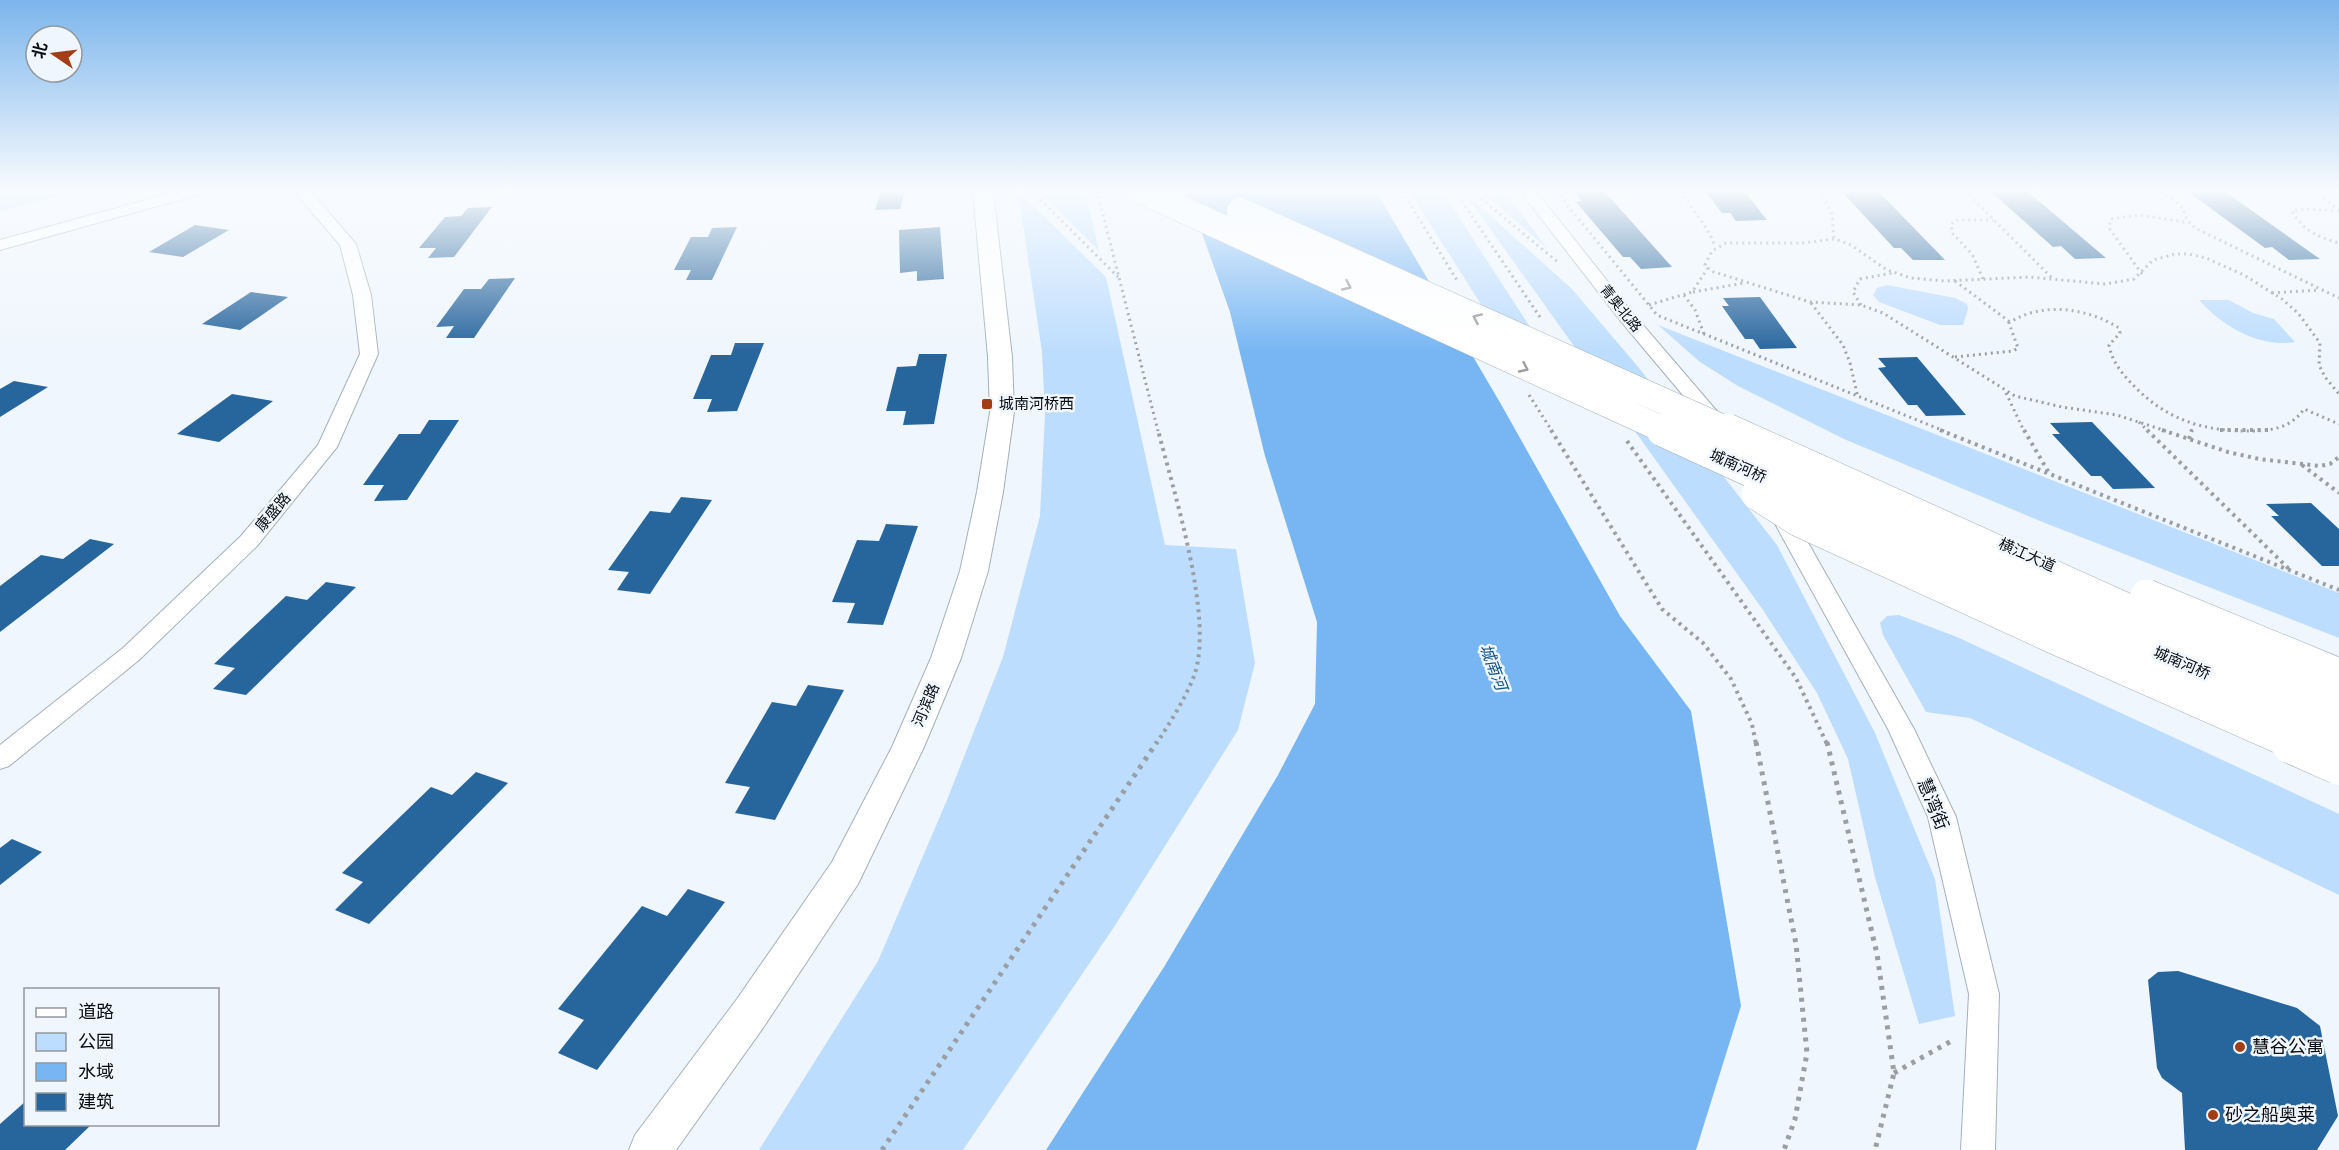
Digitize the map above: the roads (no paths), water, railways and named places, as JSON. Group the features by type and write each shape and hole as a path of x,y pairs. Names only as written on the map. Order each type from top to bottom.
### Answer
{"highway":[{"name":"城南河桥","path":"1253,245 1630,428 2339,730"},
{"name":"城南河桥","path":"1314,245 2211,648 2339,701"},
{"path":"1606,377 1828,460 2075,567 2339,675"},
{"path":"1630,428 1799,520 2056,638 2339,763"}],"street":[{"name":"康盛路","path":"0,759 131,654 249,541 327,447 369,354 362,295 348,245"},
{"name":"河滨路","path":"650,1150 751,1012 845,873 908,747 946,658 974,571 990,492 1002,412 1000,357 988,245"},
{"name":"青奥北路","path":"1570,245 1625,315 1716,422 1769,492"},
{"name":"横江大道","path":"1716,422 1932,513 2107,591 2339,687"},
{"path":"1769,492 2115,651 2339,747"},
{"name":"慧湾街","path":"1769,492 1901,729 1942,817 1984,994 1978,1150"}],"water":[{"name":"城南河","path":"1206,245 1407,245 1502,406 1620,616 1691,711 1741,1006 1696,1150 1046,1150 1164,967 1278,775 1315,704 1317,622 1265,456 1230,312"}],"place":[{"name":"城南河桥西","path":"987,404"},
{"name":"慧谷公寓","path":"2240,1047"},
{"name":"砂之船奥莱","path":"2213,1115"}]}
